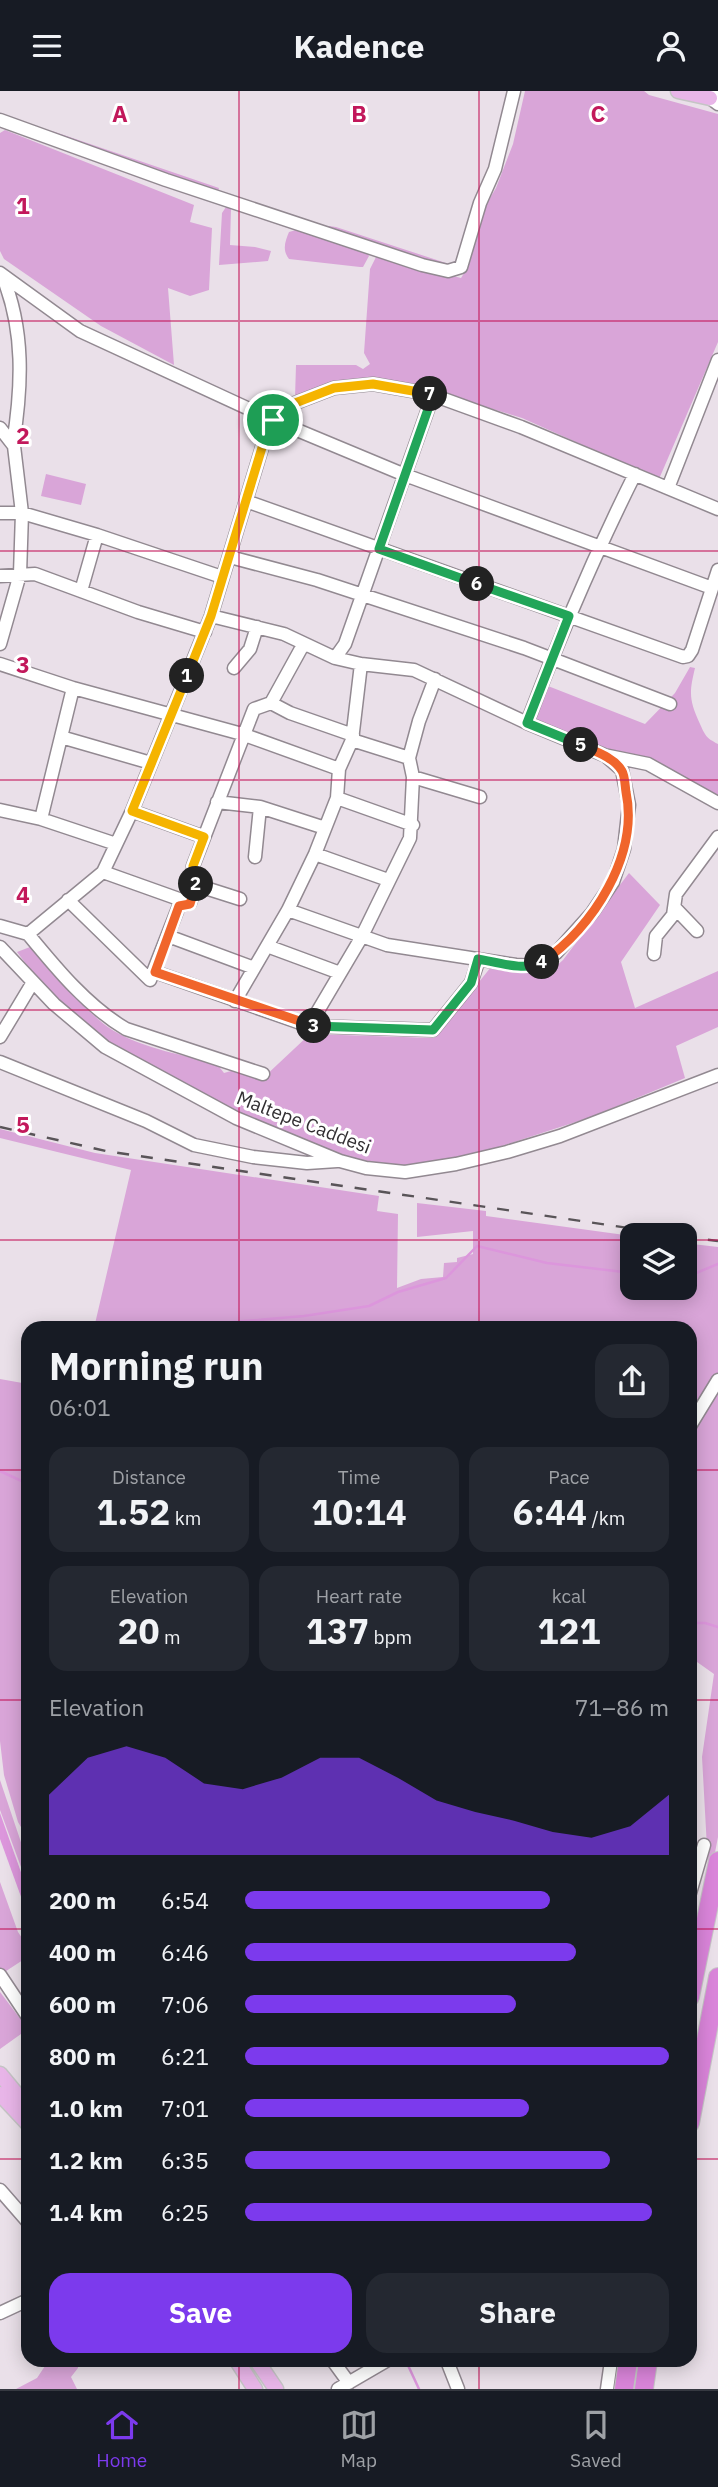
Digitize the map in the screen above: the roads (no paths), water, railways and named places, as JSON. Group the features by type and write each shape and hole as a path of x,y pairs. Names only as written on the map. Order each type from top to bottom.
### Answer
{"highway":[{"path":"697,1963 718,1861"},
{"path":"697,2086 718,1977"},
{"path":"624,2389 627,2367"},
{"path":"644,2389 647,2367"}],"main road":[{"path":"678,91 714,98"},
{"path":"692,91 714,98"},
{"path":"0,2074 21,2100"},
{"path":"0,2094 21,2116"},
{"path":"241,2367 255,2389"},
{"path":"261,2367 276,2389"}],"street":[{"path":"0,120 256,211 448,271 461,267 480,203 495,169 514,91"},
{"path":"1,274 80,331 273,420 405,475 712,588"},
{"path":"0,644 20,573 22,513 13,444 21,372 12,297 1,274"},
{"path":"668,488 718,360"},
{"path":"28,934 103,872 132,811 205,632 273,420 290,405 334,388 373,384 433,395 521,427 718,509"},
{"path":"335,658 345,644 433,395"},
{"path":"0,428 13,444"},
{"path":"527,723 598,548 635,474"},
{"path":"246,501 683,657 688,656 718,570"},
{"path":"0,513 22,513 222,577"},
{"path":"81,591 97,535"},
{"path":"230,557 362,594 552,658 670,704"},
{"path":"0,576 20,573 35,575 205,632"},
{"path":"211,616 284,634 335,658 361,664 405,668 435,679 527,723 604,755 648,764 718,803"},
{"path":"234,668 250,649 257,627"},
{"path":"190,904 196,885 193,866 242,734 254,709 271,703 303,645"},
{"path":"0,664 73,688 242,734 339,769"},
{"path":"235,1001 288,909 315,854 337,797 339,769 352,737 361,664"},
{"path":"309,1026 361,937 410,838 413,825 414,777 409,758 419,720 435,679"},
{"path":"41,819 73,688"},
{"path":"271,703 290,713 409,758"},
{"path":"61,737 151,763"},
{"path":"288,909 387,945 536,966 556,953 592,912 613,882 624,849 629,805 622,771 604,755"},
{"path":"414,777 480,797"},
{"path":"337,797 413,825"},
{"path":"216,802 260,807 325,828"},
{"path":"255,857 260,807"},
{"path":"0,810 41,819 116,844"},
{"path":"132,811 204,837"},
{"path":"654,954 656,936 673,915 676,894 718,837"},
{"path":"315,854 388,880"},
{"path":"103,872 190,904"},
{"path":"196,885 240,899"},
{"path":"68,900 150,980 179,906 190,904"},
{"path":"675,908 696,931"},
{"path":"0,926 28,934 57,968 107,1018 126,1029 263,1074"},
{"path":"168,936 254,968"},
{"path":"267,946 340,973"},
{"name":"Maltepe Caddesi","path":"0,947 54,1004 105,1047 236,1118 340,1161 366,1168 405,1172 456,1164 560,1136 718,1075"},
{"path":"155,972 309,1026 433,1030 471,983 478,959"},
{"path":"0,1037 33,982"},
{"path":"0,1062 146,1121 194,1145 253,1157 307,1163 340,1161"},
{"path":"697,1414 718,1380"},
{"path":"697,1869 704,1845"},
{"path":"0,1975 21,2006"},
{"path":"0,2190 21,2214"},
{"path":"0,2313 21,2303"},
{"path":"336,2367 344,2386 376,2367"},
{"path":"449,2367 458,2389"},
{"path":"607,2389 610,2367"}],"waterway":[{"path":"244,1321 304,1316 369,1306 398,1292 446,1278 477,1246 547,1263 620,1272"},
{"path":"697,1273 718,1264"},
{"path":"0,1471 21,1481"},
{"path":"697,1623 718,1627"},
{"path":"409,2367 419,2389"}],"railway":[{"path":"0,1127 106,1151 620,1227"},
{"path":"697,1239 718,1241"}]}
